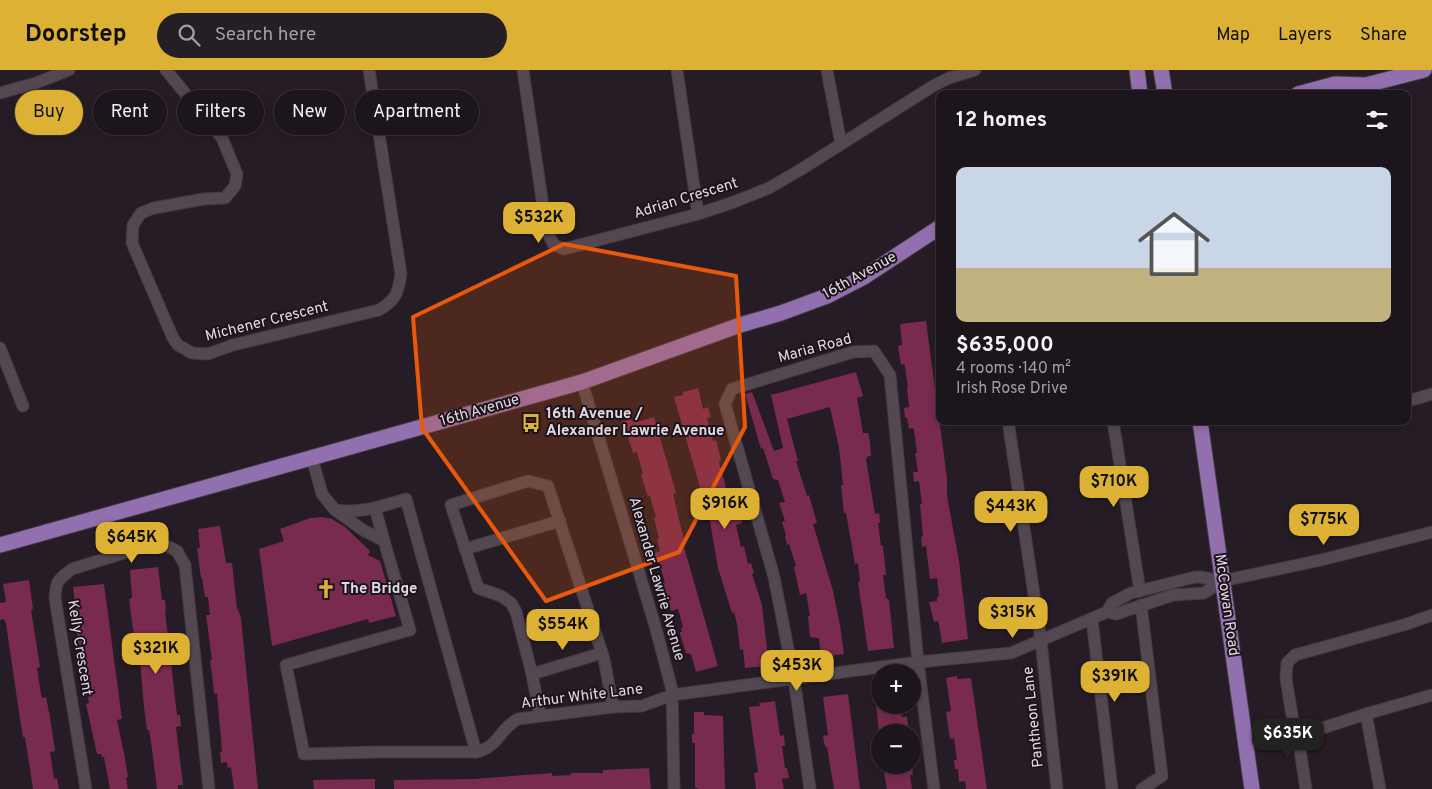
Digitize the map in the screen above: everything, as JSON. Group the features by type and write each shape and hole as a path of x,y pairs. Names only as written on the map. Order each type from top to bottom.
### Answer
{"main road":[{"path":"1137,70 1140,90"},
{"path":"1161,70 1165,90"},
{"path":"1313,90 1335,84 1360,89 1424,70"},
{"name":"16th Avenue","path":"0,545 582,382 827,296 864,276 936,230"},
{"name":"McCowan Road","path":"1201,425 1252,789"}],"street":[{"path":"0,93 36,83 69,70"},
{"name":"Michener Crescent","path":"166,70 222,138 237,174 235,186 225,198 204,199 154,208 141,213 133,225 132,243 173,338 178,345 192,353 208,354 233,345 379,310 390,304 398,292 401,274 400,264 369,70"},
{"name":"Adrian Crescent","path":"522,70 545,220 549,236 554,245 564,249 698,214 769,188 933,86 949,78 975,70"},
{"path":"677,70 698,214"},
{"path":"827,70 841,144"},
{"path":"0,348 23,406"},
{"name":"Maria Road","path":"810,789 794,679 774,578 725,404 732,388 853,352 874,351 890,375 918,662 934,789"},
{"name":"Alexander Lawrie Avenue","path":"582,382 656,629 672,695 674,789"},
{"path":"1411,400 1432,394"},
{"name":"Pantheon Lane","path":"1009,425 1041,642 1057,789"},
{"path":"1114,425 1140,591"},
{"path":"312,458 322,494 335,510 363,530 384,541"},
{"path":"540,716 532,674 516,612 511,603 501,596 478,588 451,505 528,481 548,486 602,653 613,707"},
{"path":"335,510 354,512 406,499 476,752 304,754 286,666 410,630 375,508"},
{"path":"465,549 560,521"},
{"path":"1222,581 1200,576 1140,591 1112,603 1107,612 1116,614 1173,595 1204,593 1222,581 1321,560 1432,532"},
{"name":"Kelly Crescent","path":"86,789 55,598 55,585 72,570 150,545 164,546 177,551 185,565 209,789"},
{"path":"1141,605 1162,776 1142,789"},
{"name":"Arthur White Lane","path":"476,752 490,748 511,722 518,719 613,707 642,706 672,695 918,662 1011,654 1107,612"},
{"path":"1304,737 1293,721 1286,679 1287,663 1295,655 1432,615"},
{"path":"1092,619 1112,789"},
{"path":"532,674 602,653"},
{"path":"1306,789 1300,750 1304,737 1315,729 1432,695"},
{"path":"1366,714 1380,789"}],"highlighted area":[{"path":"564,244 736,276 745,427 679,552 546,601 422,428 413,317"}],"building":[{"path":"926,321 936,396 936,425 940,425 947,478 947,496 959,561 968,639 942,643 939,624 938,621 934,622 929,602 937,601 939,596 937,578 930,579 926,546 922,547 921,537 923,536 920,504 922,504 919,481 914,482 913,472 918,472 915,453 917,453 914,430 913,428 909,429 904,408 909,407 905,366 904,364 901,365 898,346 902,345 900,324"},
{"path":"856,372 863,396 857,398 863,433 868,433 870,442 871,456 868,456 866,459 875,514 879,513 880,523 878,523 886,575 883,575 886,598 889,600 894,648 868,651 858,582 860,582 858,563 855,564 846,513 844,513 839,448 830,407 787,419 798,461 796,461 817,523 813,524 833,591 840,625 844,654 821,657 819,638 810,637 808,616 810,616 806,593 800,595 794,567 796,566 789,544 787,545 782,522 785,521 779,503 785,502 778,480 773,479 763,448 761,449 745,394 752,392 774,451 783,448 771,395"},
{"path":"698,388 703,409 708,407 711,417 707,418 713,441 716,440 721,460 719,462 731,505 733,504 736,515 740,514 742,523 736,525 741,547 744,546 748,564 751,563 754,573 752,574 762,605 768,658 766,659 767,666 745,668 743,649 740,650 734,612 732,613 718,568 710,522 674,397 683,395 683,392"},
{"path":"654,417 676,493 673,494 684,540 682,540 718,666 696,672 691,654 686,653 680,634 683,627 678,609 671,611 659,562 657,562 654,553 660,551 654,518 656,517 650,496 647,495 637,452 633,453 626,430 624,431 621,422 631,419 631,421 636,420 637,422"},
{"name":"The Bridge","path":"322,517 332,519 345,527 370,551 368,555 380,561 396,616 369,623 368,619 272,646 259,549 284,541 280,529 310,518"},
{"path":"220,526 226,563 232,563 237,609 241,618 258,789 234,789 231,767 228,768 227,762 221,763 220,752 222,752 217,693 214,694 206,615 210,615 208,597 205,597 197,548 200,548 198,529"},
{"path":"158,567 162,600 165,600 177,715 180,715 181,726 176,727 183,785 178,785 178,789 157,789 149,730 147,730 140,661 138,661 136,652 129,599 132,598 130,570"},
{"path":"29,580 33,609 31,610 40,667 37,668 42,698 46,697 50,717 55,751 50,752 54,779 57,778 59,789 33,789 25,737 23,737 20,719 6,624 4,619 0,620 0,603 6,602 3,584"},
{"path":"104,584 122,719 117,720 125,758 128,789 110,789 104,757 101,754 97,754 86,704 89,703 80,645 78,645 73,587"},
{"path":"957,676 957,679 971,678 987,789 966,789 965,781 959,782 958,769 955,769 954,760 957,760 954,738 950,739 946,712 951,711 946,678"},
{"path":"848,694 860,789 834,789 827,747 825,747 823,736 828,735 823,697"},
{"path":"775,701 780,736 784,735 785,746 782,746 785,768 787,768 789,778 782,779 784,789 756,789 754,773 758,772 749,707 760,706 759,703"},
{"path":"694,712 704,712 704,715 723,716 725,789 695,788 695,743 692,743"},
{"path":"877,714 902,714 902,717 907,717 908,724 878,724"},
{"path":"649,768 651,789 394,789 394,780 473,779 552,773 552,776 571,775 571,773 603,773 603,770"},
{"path":"884,774 913,774 910,775 912,789 887,789"},
{"path":"375,779 375,789 314,789 313,780"}],"place":[{"name":"16th Avenue / Alexander Lawrie Avenue","path":"531,423"},
{"name":"The Bridge","path":"326,589"}]}
